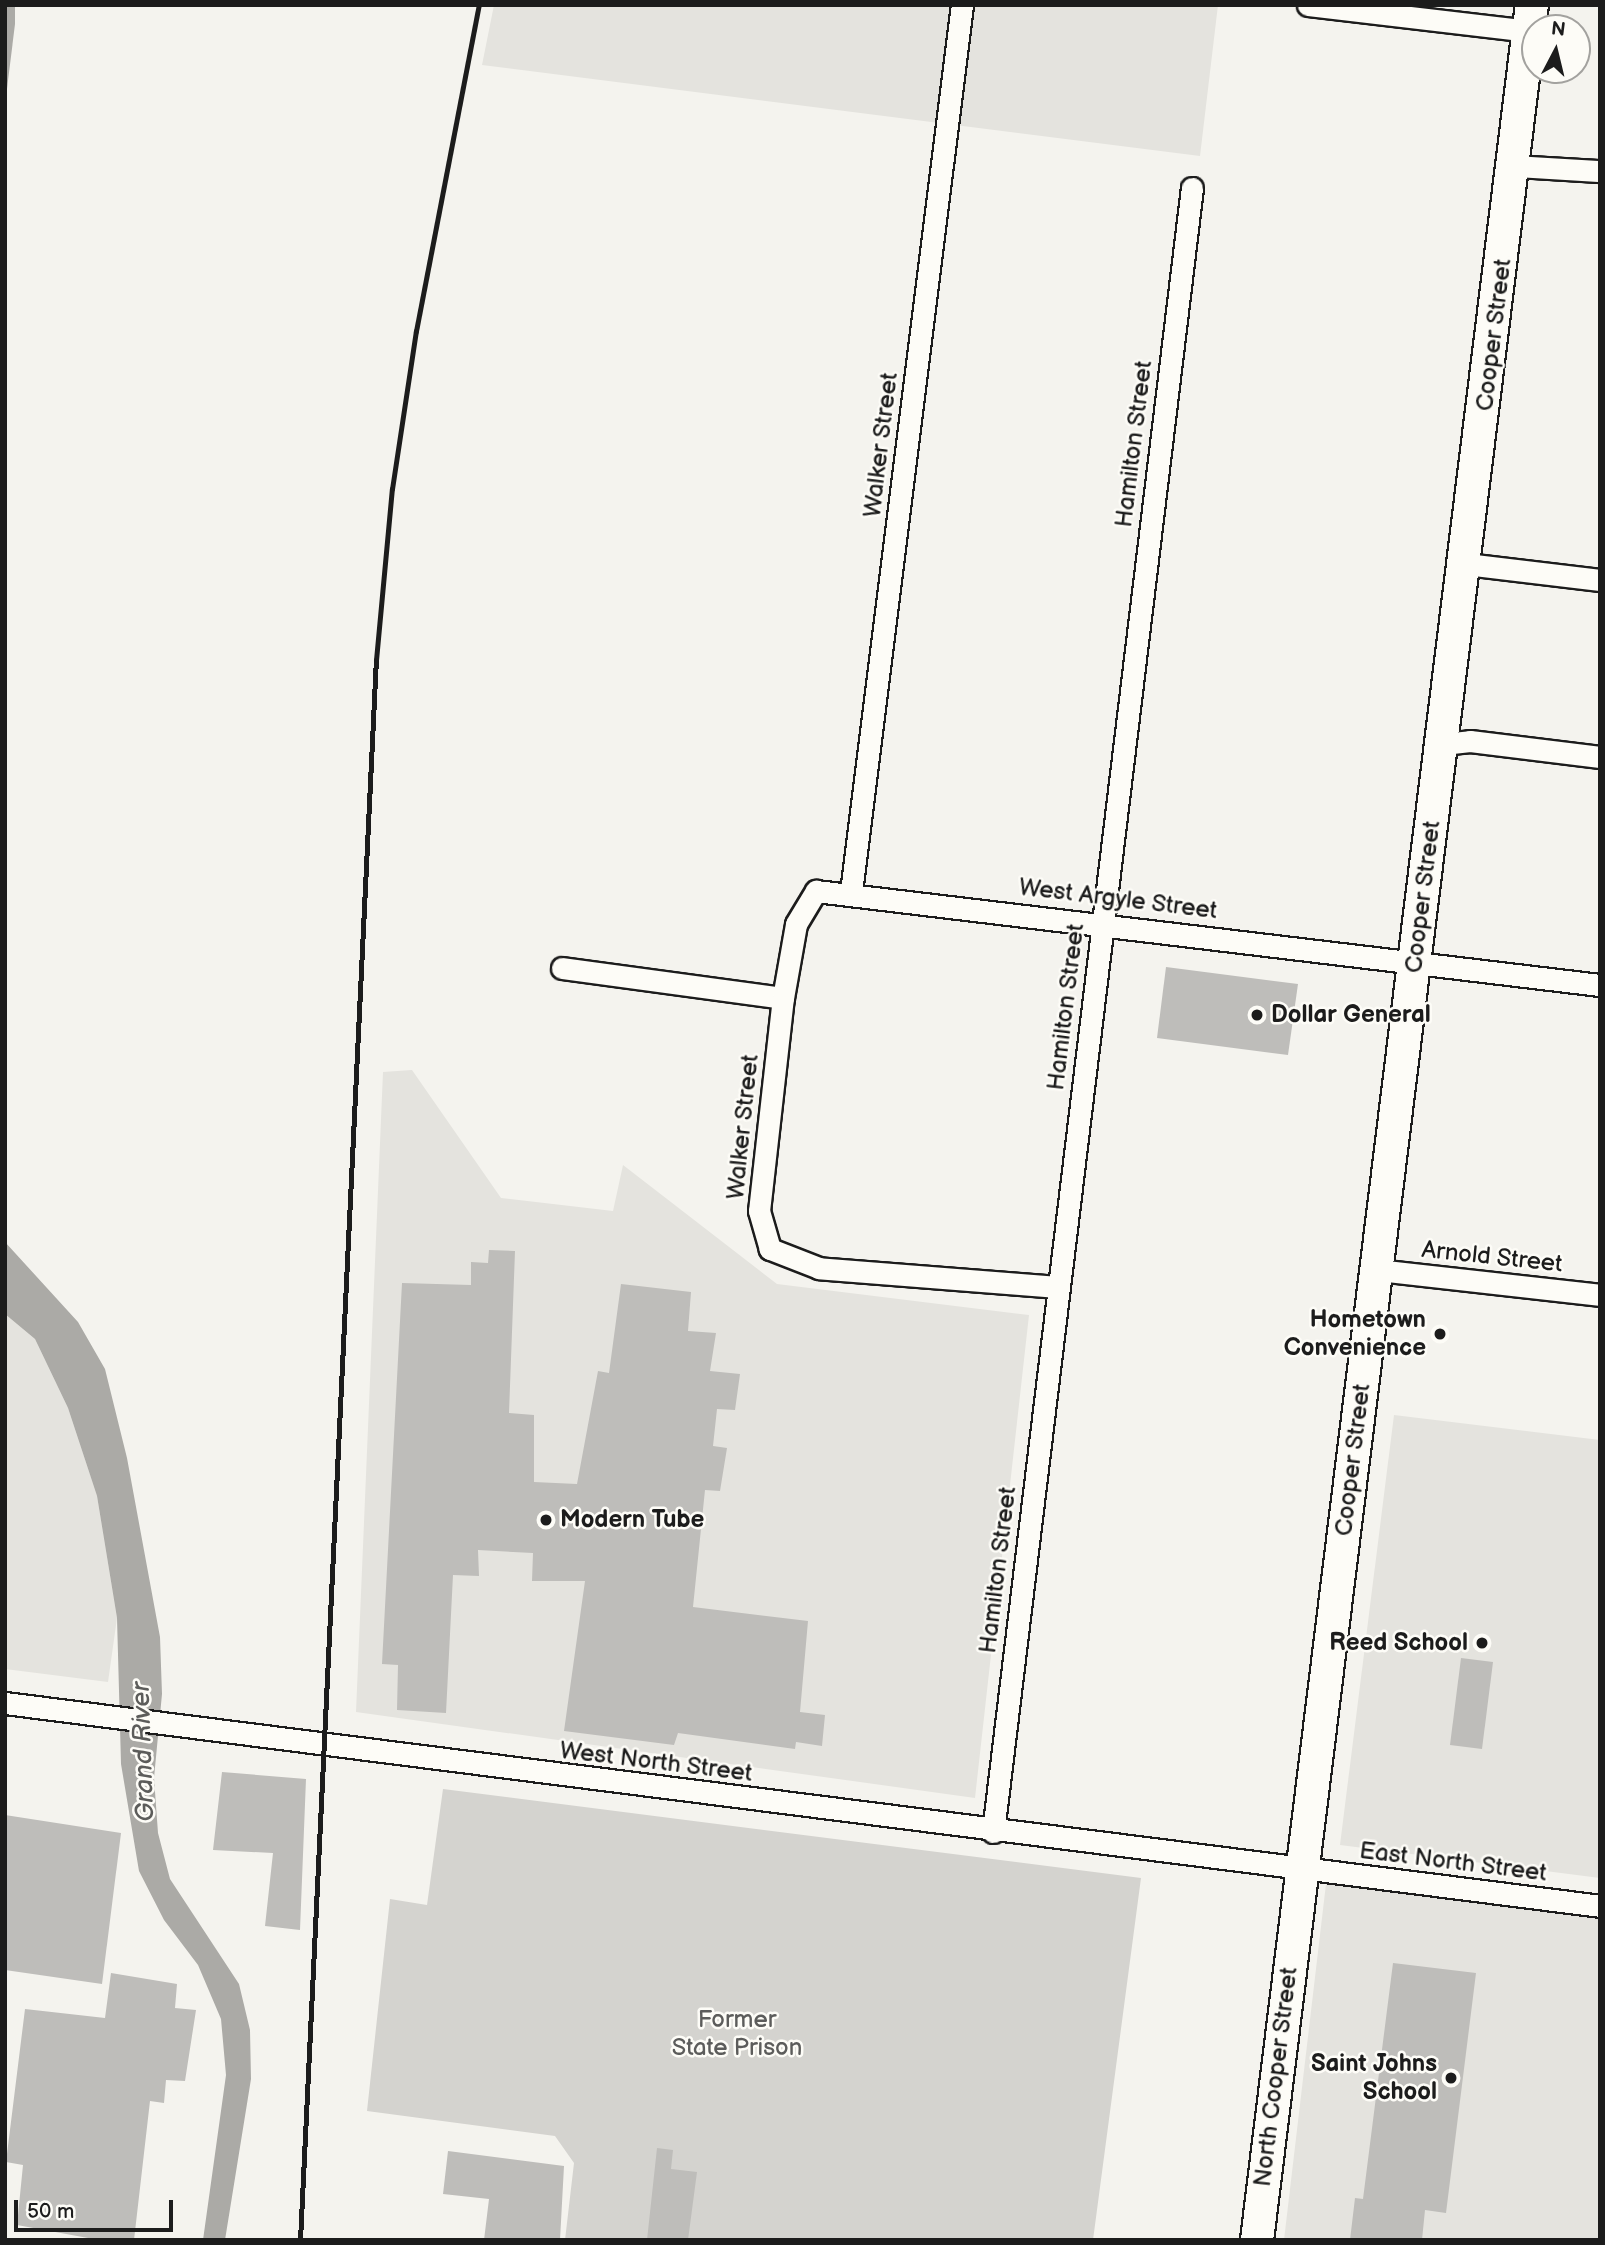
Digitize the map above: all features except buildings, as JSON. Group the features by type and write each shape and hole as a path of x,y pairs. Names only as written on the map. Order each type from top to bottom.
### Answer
{"main road":[{"name":"Cooper Street","path":"1295,1914 1378,1270 1523,84"},
{"name":"North Cooper Street","path":"1257,2240 1295,1914"}],"street":[{"name":"Walker Street","path":"851,892 962,5"},
{"path":"1308,5 1521,17"},
{"path":"1515,166 1600,171"},
{"name":"Hamilton Street","path":"993,1832 1192,188"},
{"path":"1466,564 1600,580"},
{"path":"1443,744 1470,741 1600,757"},
{"name":"Walker Street","path":"817,891 796,925 783,998 759,1211 770,1249 820,1268 1058,1287"},
{"name":"West Argyle Street","path":"817,891 851,892 1600,985"},
{"path":"562,968 783,998"},
{"name":"Arnold Street","path":"1378,1270 1600,1295"},
{"name":"West North Street","path":"5,1703 1300,1871"},
{"name":"East North Street","path":"1300,1871 1600,1906"}],"shaded area":[{"path":"494,5 1218,5 1200,156 482,65"},
{"path":"412,1070 501,1198 613,1211 623,1165 777,1284 1029,1315 975,1798 356,1712 383,1072"},
{"path":"5,1314 35,1339 68,1408 97,1496 117,1618 108,1682 5,1669"},
{"name":"Reed School","path":"1394,1415 1600,1440 1600,1878 1340,1845"},
{"name":"Saint Johns School","path":"1326,1884 1600,1916 1600,2240 1284,2240"}],"green space":[{"name":"Former State Prison","path":"443,1789 1141,1878 1093,2240 565,2240 574,2163 555,2136 367,2111 390,1899 427,1905"}],"water":[{"path":"5,5 15,5 15,24 5,105"},
{"name":"Grand River","path":"5,1242 78,1322 105,1369 127,1458 160,1637 162,1694 154,1778 158,1833 170,1879 239,1984 250,2030 251,2079 225,2240 203,2240 226,2075 221,2019 198,1965 164,1920 139,1871 121,1764 117,1618 97,1496 68,1408 35,1339 5,1314"}],"railway":[{"path":"300,2240 376,660 392,489 416,331 479,5"}],"place":[{"name":"Dollar General","path":"1257,1015"},
{"name":"Hometown Convenience","path":"1440,1334"},
{"name":"Modern Tube","path":"546,1520"},
{"name":"Reed School","path":"1482,1643"},
{"name":"Saint Johns School","path":"1451,2078"}]}
